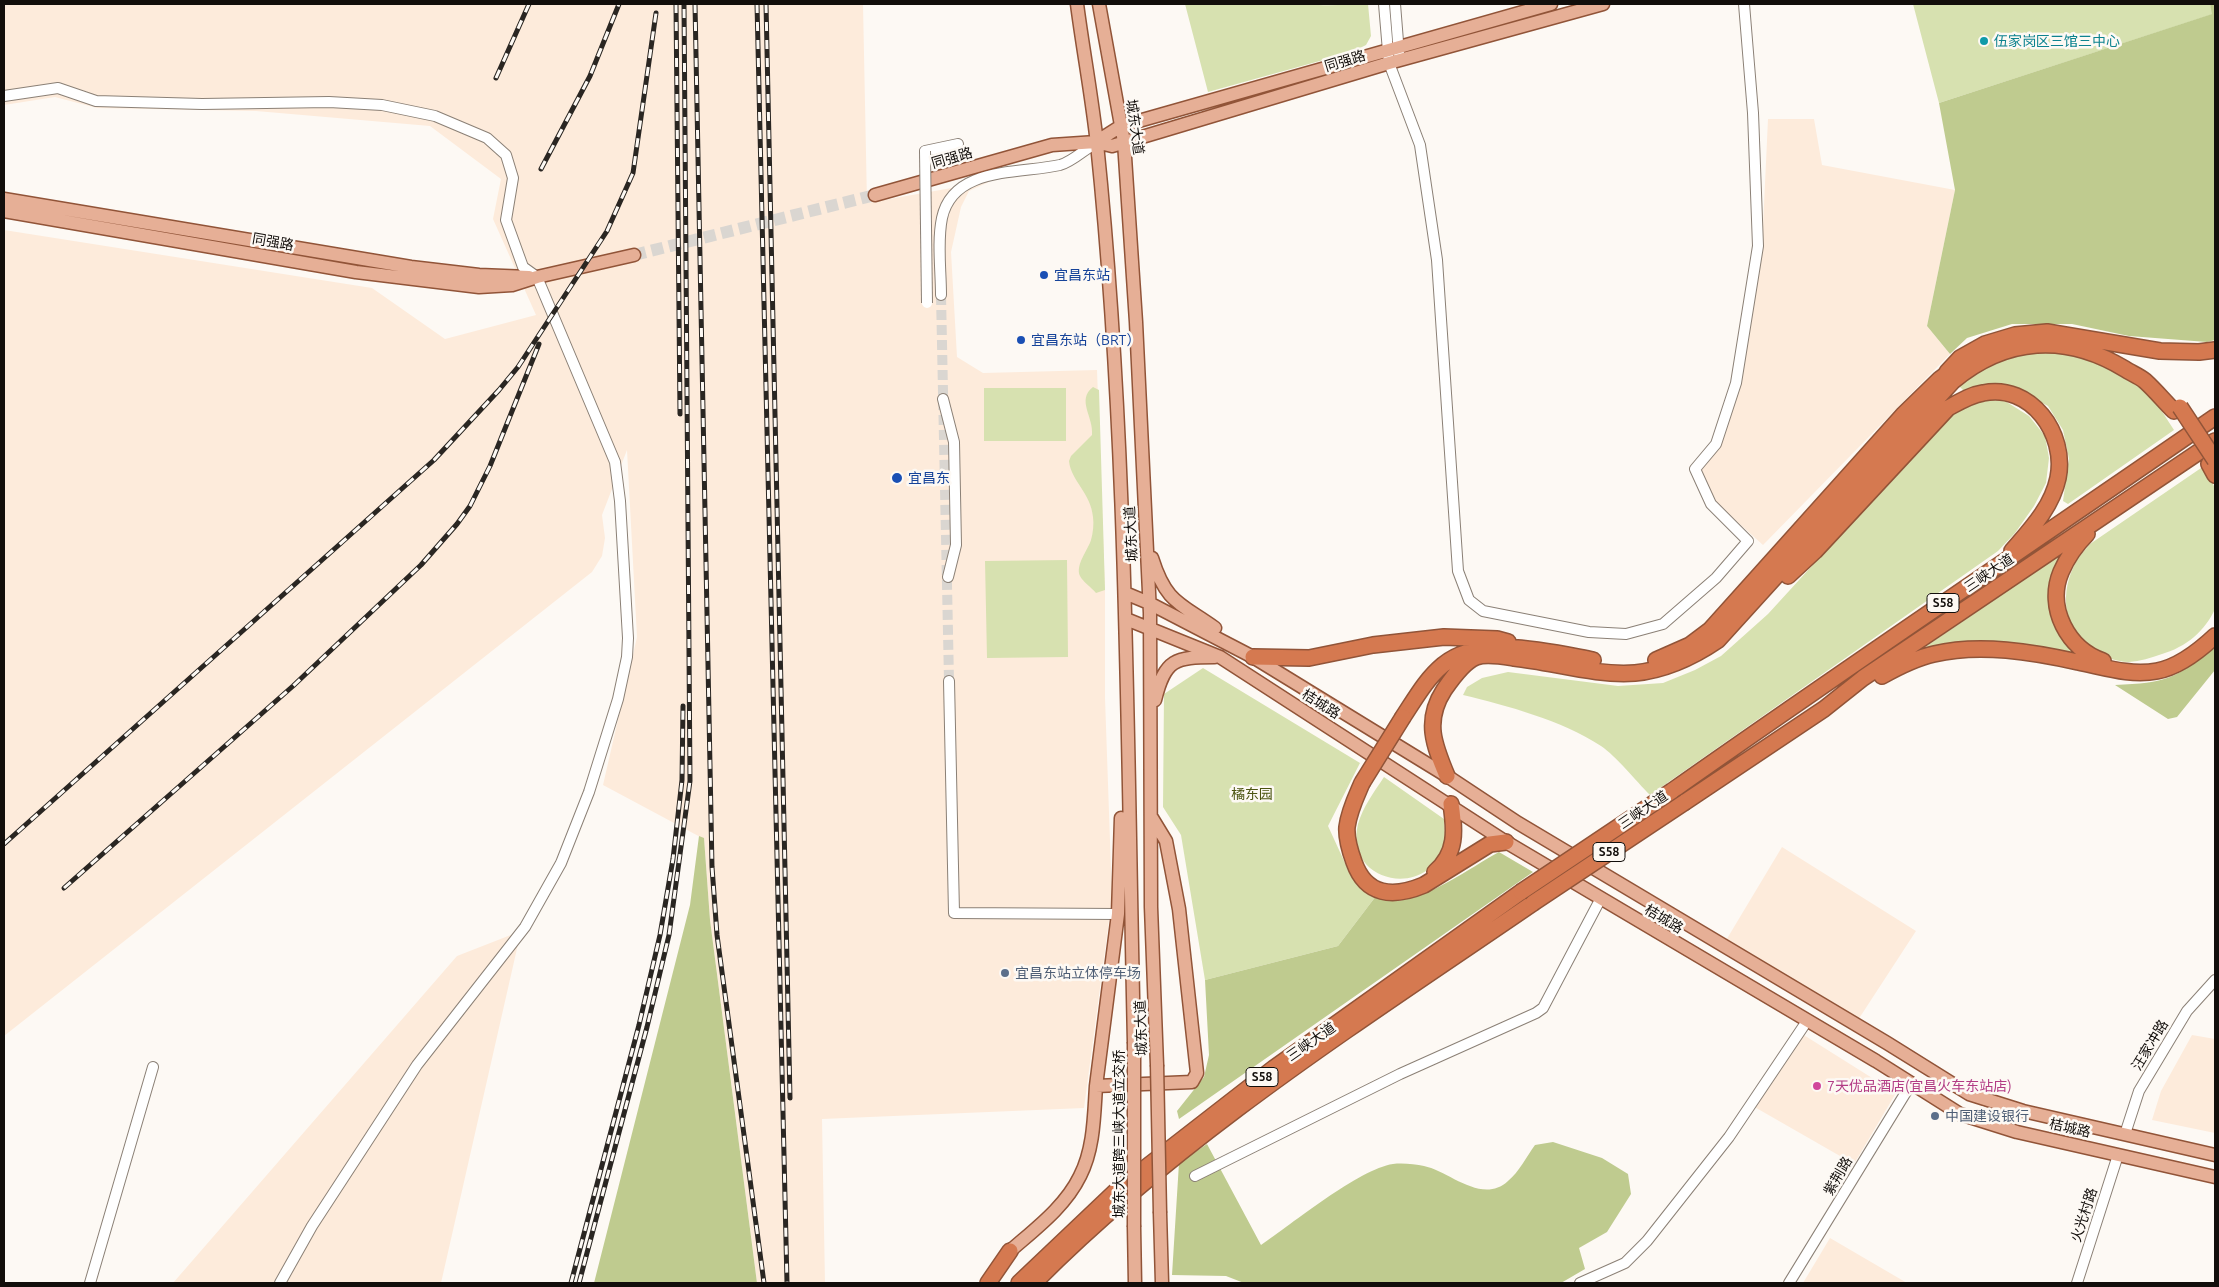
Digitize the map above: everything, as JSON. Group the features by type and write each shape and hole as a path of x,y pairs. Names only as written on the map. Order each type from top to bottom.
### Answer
{"highway":[{"path":"1253,656 1309,658 1372,645 1444,637 1497,639 1528,648 1607,662 1630,663 1655,660 1690,645 1710,630 1902,415 1960,358 1985,344 2015,335 2047,332 2160,351 2199,352 2215,350"},
{"path":"1940,379 1972,356 1987,348 2014,340 2054,337 2093,346 2125,359 2153,379 2177,409 2214,465"},
{"path":"1718,640 1953,381 1971,365 1992,356 2035,344 2067,344 2108,358 2144,380 2177,409"},
{"path":"1406,719 1442,673 1462,660 1498,656 1597,670 1634,673 1658,670 1681,662 1700,652 1718,640 1815,551 1948,408 1967,397 1984,392 2003,393 2018,398 2032,406 2045,418 2056,435 2060,458 2058,477 2052,498 2034,525 2000,566"},
{"name":"三峡大道","path":"1019,1283 1117,1190 1274,1068 1521,892 1672,791 1844,669 2000,566 2215,417"},
{"name":"三峡大道","path":"1034,1283 1123,1200 1274,1081 1533,902 1824,709 1863,678 2215,441"},
{"path":"2107,514 2074,547 2060,573 2056,592 2058,612 2065,630 2074,642 2085,652 2111,664 2147,665 2166,660 2191,648 2209,632 2215,623"},
{"path":"1824,709 1900,666 1934,654 1966,650 2028,652 2116,670 2141,672 2159,670 2182,661 2203,647 2215,636"},
{"path":"1506,842 1490,844 1424,885 1412,890 1388,893 1377,890 1362,878 1350,850 1347,829 1351,808 1436,672 1458,656 1477,650 1528,648"},
{"path":"1447,776 1437,754 1432,729 1433,713 1446,687 1464,666 1476,657"},
{"path":"1365,784 1353,831 1354,847 1366,874 1374,882 1386,886 1408,886 1422,881 1444,864 1453,844 1454,826 1450,804"},
{"path":"988,1283 1010,1252"}],"main road":[{"name":"城东大道","path":"1077,4 1096,142 1114,354 1126,619 1134,1042"},
{"name":"城东大道","path":"1099,4 1124,142 1136,322 1149,603 1152,818 1151,907 1162,1283"},
{"name":"同强路","path":"1096,142 1122,126 1392,47 1550,4"},
{"name":"同强路","path":"874,195 1052,145 1096,142 1112,146 1394,62 1603,4"},
{"name":"同强路","path":"4,199 411,267 479,275 536,277"},
{"name":"同强路","path":"4,211 356,272 479,287 512,285 536,277 634,255"},
{"path":"1146,543 1158,576 1170,596 1253,656"},
{"name":"桔城路","path":"1125,593 1225,640 1253,656 1447,776 1518,824 1887,1043 1969,1094 2023,1111 2215,1155"},
{"name":"桔城路","path":"1126,619 1220,657 1506,842 1960,1114 2017,1132 2215,1177"},
{"path":"1150,717 1159,682 1168,668 1179,659 1220,657"},
{"path":"1010,1252 1051,1214 1070,1192 1080,1175 1091,1139 1118,914 1126,676"},
{"path":"1096,1086 1192,1082 1197,1073 1179,909 1166,841 1152,818"},
{"name":"城东大道跨三峡大道立交桥","path":"1134,1042 1135,1283"}],"street":[{"path":"1384,4 1394,62 1422,154 1437,260 1458,571 1469,600 1483,611 1500,615 1589,632 1626,634 1663,624 1716,578 1748,541 1711,504 1695,469 1716,444 1736,383 1758,246 1754,113 1744,4"},
{"path":"1392,47 1395,4"},
{"path":"4,96 58,88 96,101 202,104 329,102 382,105 435,116 487,138 506,155 513,178 506,220 523,267 536,277 615,462 620,502 628,638 627,657 618,699 589,792 561,863 525,927 417,1065 312,1226 280,1283"},
{"path":"941,295 942,219 948,201 954,193 968,183 980,178 1062,164 1096,142"},
{"path":"928,303 925,151 958,144"},
{"path":"943,399 954,442 956,545 948,577"},
{"path":"949,680 954,913 1118,914"},
{"path":"1195,1176 1400,1074 1536,1014 1543,1008 1601,898"},
{"name":"汪家冲路","path":"2125,1134 2139,1091 2148,1075 2187,1010 2215,980"},
{"path":"1580,1283 1625,1263 1647,1241 1729,1137 1807,1021"},
{"path":"90,1283 153,1067"},
{"name":"紫荆路","path":"1788,1283 1911,1084"},
{"name":"火光村路","path":"2077,1283 2118,1155"}],"shaded area":[{"path":"4,4 863,4 867,203 991,181 969,191 961,207 951,252 957,357 983,373 1097,370 1105,590 1105,698 1112,898 1084,1108 822,1119 825,1283 757,1283 710,920 704,839 603,785 637,637 627,450 602,515 605,538 602,556 592,572 4,1036 4,230 372,288 445,339 536,315 493,219 501,179 430,126 256,111 97,108 55,97 4,105"},
{"path":"1768,119 1814,119 1822,165 1955,190 1927,326 1950,354 1763,545 1713,500 1700,470 1718,447 1762,248"},
{"path":"1782,847 1916,931 1858,1020 1725,942"},
{"path":"521,931 441,1283 173,1283 457,956"},
{"path":"1799,1032 1896,1093 1854,1164 1751,1105"},
{"path":"2192,1035 2215,1039 2215,1133 2152,1120 2161,1091"},
{"path":"1830,1238 1907,1283 1803,1283"}],"green space":[{"path":"1185,4 1368,4 1371,36 1366,45 1352,52 1208,92"},
{"name":"伍家岗区三馆三中心","path":"1913,4 2210,4 2213,14 1939,103"},
{"path":"2210,4 2215,4 2215,340 2207,342 2129,336 2072,324 2012,324 1967,338 1950,354 1927,326 1955,190 1939,103 2212,14"},
{"path":"2037,351 2064,351 2106,366 2136,382 2152,398 2174,430 2068,504 2063,501 2069,459 2063,430 2048,406 2011,386 1988,384 1965,392 1959,386 1984,369 2013,356"},
{"path":"1093,387 1099,390 1105,590 1096,593 1081,578 1079,572 1080,562 1092,534 1093,523 1089,501 1073,475 1069,461 1071,456 1092,435 1086,397"},
{"path":"984,388 1066,388 1066,441 984,441"},
{"path":"1981,399 2005,401 2029,416 2045,436 2049,458 2046,483 2034,506 2015,533 1998,551 1650,795 1613,756 1601,746 1585,737 1552,721 1463,695 1467,687 1482,678 1508,672 1618,686 1663,683 1695,670 1721,656 1768,614 1958,406"},
{"path":"2204,466 2215,488 2215,609 2211,617 2200,631 2187,642 2171,651 2150,658 2124,662 2108,658 2094,651 2081,640 2074,630 2066,608 2068,585 2077,560 2090,544"},
{"path":"2060,555 2063,559 2053,581 2084,659 2038,648 1906,660"},
{"path":"1067,560 1068,657 987,658 985,561"},
{"path":"2215,646 2215,670 2177,717 2168,719 2115,685 2147,683 2170,677 2190,666"},
{"name":"橘东园","path":"1203,668 1360,763 1328,826 1351,876 1376,896 1338,946 1205,980 1181,835 1163,807 1164,694"},
{"path":"1384,777 1444,819 1445,840 1436,861 1423,873 1408,878 1391,878 1375,872 1363,861 1357,845 1360,818"},
{"path":"699,836 704,838 710,920 757,1283 594,1283 690,905"},
{"path":"1499,852 1533,872 1179,1119 1177,1111 1204,1077 1209,1055 1205,980 1338,946 1376,896 1395,901 1422,894 1449,882"},
{"path":"1553,1142 1602,1158 1628,1174 1631,1194 1607,1232 1579,1248 1585,1269 1561,1283 1244,1283 1226,1276 1172,1275 1179,1163 1207,1144 1261,1245 1344,1186 1379,1168 1393,1164 1420,1165 1434,1169 1477,1188 1487,1189 1498,1187 1508,1181 1519,1169 1535,1145"}],"tunnel":[{"path":"634,255 875,195"},
{"path":"941,295 949,681"}],"railway":[{"path":"496,78 529,4"},
{"path":"541,169 590,76 619,4"},
{"path":"676,4 680,414"},
{"path":"579,1283 647,1027 669,935 690,781 684,4"},
{"path":"695,4 712,867 717,935 764,1283"},
{"path":"757,4 787,1283"},
{"path":"766,4 790,1098"},
{"path":"4,844 434,460 518,367 607,231 633,173 656,13"},
{"path":"64,888 293,686 421,565 457,524 470,506 490,466 539,344"},
{"path":"571,1283 639,1025 660,935 673,859 682,780 683,706"}],"place":[{"name":"伍家岗区三馆三中心","path":"1984,41"},
{"name":"宜昌东站","path":"1044,275"},
{"name":"宜昌东站（BRT）","path":"1021,340"},
{"name":"宜昌东","path":"897,478"},
{"name":"宜昌东站立体停车场","path":"1005,973"},
{"name":"7天优品酒店(宜昌火车东站店)","path":"1817,1086"},
{"name":"中国建设银行","path":"1935,1116"}]}
